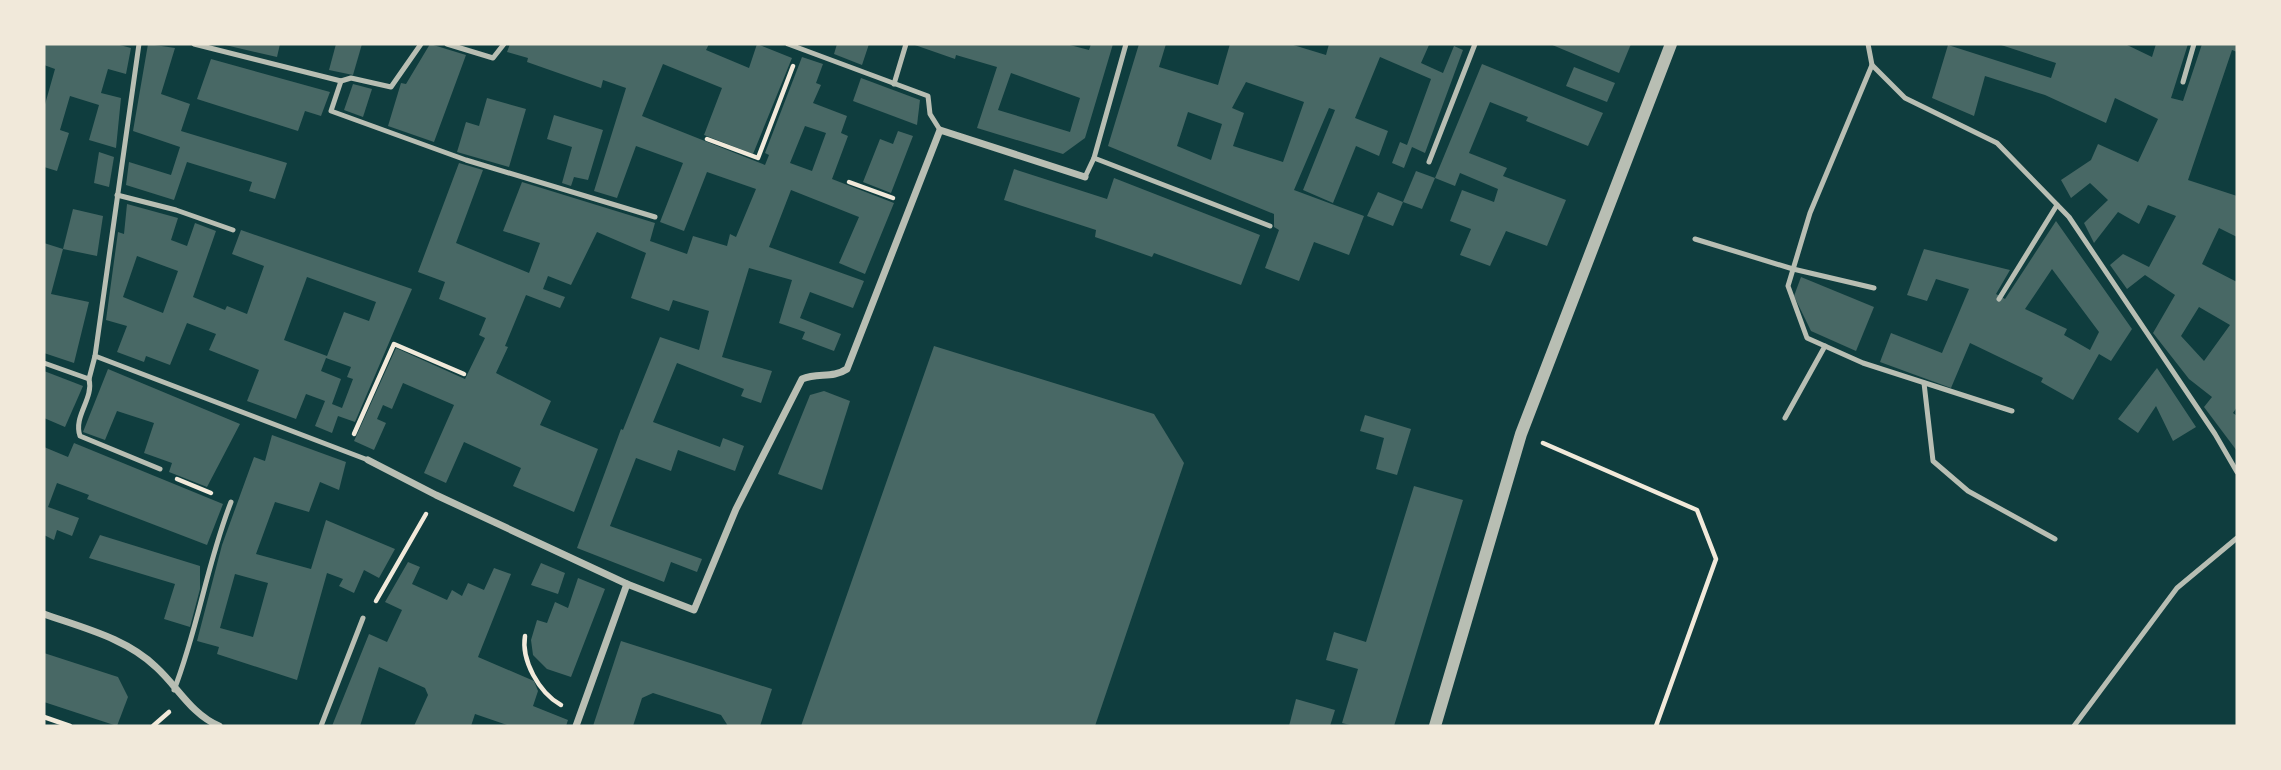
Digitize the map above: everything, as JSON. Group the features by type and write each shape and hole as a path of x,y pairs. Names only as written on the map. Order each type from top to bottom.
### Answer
{"street":[{"path":"1435,726 1521,434 1671,44"},
{"path":"368,460 436,495 627,584 694,610 736,509 802,379 811,375 836,376 847,369 940,130 1085,177"},
{"path":"576,726 627,584"},
{"path":"44,614 127,644 158,668 174,690 219,726"}],"lane":[{"path":"139,44 95,356 89,379 91,388 77,426 80,436 160,469"},
{"path":"194,44 341,80 351,78 391,88 421,44"},
{"path":"447,44 493,58 504,44"},
{"path":"788,44 928,96 930,114 940,130"},
{"path":"894,84 906,44"},
{"path":"1085,177 1094,158 1126,44"},
{"path":"1429,162 1475,44"},
{"path":"1868,44 1872,65 1810,213 1788,286 1807,338 1863,363 2012,411"},
{"path":"2183,82 2194,44"},
{"path":"1872,65 1905,98 1997,143 2069,217 2137,322 2190,396 2237,472"},
{"path":"341,80 331,111 466,160 655,217"},
{"path":"1094,158 1270,226"},
{"path":"117,195 176,210 233,230"},
{"path":"1998,299 2057,205"},
{"path":"1695,239 1793,269 1874,288"},
{"path":"1785,418 1825,346"},
{"path":"95,356 368,460"},
{"path":"44,363 89,379"},
{"path":"1924,383 1933,461 1968,491 2055,539"},
{"path":"174,690 188,653 215,545 231,502"},
{"path":"2074,726 2177,588 2237,538"},
{"path":"321,726 363,618"}],"path":[{"path":"708,139 758,158 800,49"},
{"path":"849,182 910,204"},
{"path":"346,451 394,344 464,374"},
{"path":"1521,434 1697,510 1716,559 1656,726"},
{"path":"160,469 169,476 231,502"},
{"path":"363,618 378,598 436,495"},
{"path":"525,636 522,651 542,688 558,703 581,712"},
{"path":"44,717 70,726"}],"building":[{"path":"44,44 116,44 131,48 126,74 108,69 101,93 121,98 116,148 89,140 99,105 70,96 60,130 69,133 57,171 44,167 44,108 55,69 44,65"},
{"path":"148,44 175,48 161,94 190,104 181,131 287,163 275,199 249,191 252,182 187,162 174,200 126,185 129,162 171,175 180,147 133,131"},
{"path":"221,44 280,44 277,57"},
{"path":"336,44 362,44 353,75 329,70"},
{"path":"430,44 466,55 434,142 388,126 401,83 406,84"},
{"path":"510,44 709,44 706,50 749,68 757,44 792,58 753,154 704,135 722,88 663,64 642,116 765,165 769,155 765,153 802,57 823,64 816,83 821,85 813,103 847,116 841,133 848,136 832,179 894,203 865,274 839,263 859,217 791,190 769,247 864,281 853,308 810,292 800,318 841,334 834,351 802,339 805,332 779,323 792,280 749,268 722,357 772,371 761,403 741,396 744,389 677,363 653,422 720,447 723,438 744,446 735,471 678,450 671,471 636,458 610,526 702,559 697,572 671,562 664,582 577,548 621,429 623,430 660,337 699,350 709,311 673,300 669,311 631,298 646,253 597,232 571,285 548,276 543,289 565,297 560,308 526,295 496,373 551,401 540,425 598,449 574,512 513,486 521,468 464,442 446,483 424,473 454,405 403,383 392,409 383,405 377,419 386,423 374,450 354,441 396,348 465,379 485,338 479,335 486,318 439,299 445,282 418,272 459,163 483,170 456,243 529,273 540,243 503,231 522,182 655,223 650,241 687,254 693,236 727,246 730,234 736,237 756,189 707,172 684,231 660,222 683,163 636,146 617,198 594,191 626,88 603,80 601,88 527,62 528,58 507,52","holes":["805,126 826,133 812,171 790,163"]},
{"path":"837,44 869,44 862,65 834,54"},
{"path":"912,44 1066,44 1089,50 1091,44 1113,44 1085,138 1063,154 977,128 997,67 956,55 955,59","holes":["1011,73 1080,98 1070,132 998,110"]},
{"path":"1139,44 1166,44 1159,67 1218,85 1230,44 1290,44 1326,55 1329,44 1426,44 1429,45 1421,63 1443,73 1454,46 1463,50 1425,153 1412,147 1404,168 1392,163 1400,142 1407,145 1431,79 1380,57 1355,118 1388,131 1379,156 1356,146 1333,203 1303,190 1335,110 1329,108 1294,190 1364,216 1349,255 1314,242 1299,281 1265,268 1279,230 1274,227 1274,214 1108,146","holes":["1246,82 1304,102 1283,162 1233,146 1244,113 1232,108","1188,112 1222,124 1211,160 1177,146"]},
{"path":"1550,44 1631,44 1619,73"},
{"path":"1998,44 2125,44 2152,57 2156,44 2188,44 2171,98 2183,101 2202,44 2237,44 2237,52 2232,50 2188,180 2237,196 2237,237 2219,228 2202,264 2237,282 2237,407 2233,413 2237,416 2237,451 2204,407 2212,397 2189,379 2153,333 2175,295 2145,275 2127,289 2110,265 2123,254 2149,267 2176,216 2148,205 2139,224 2118,212 2094,243 2084,223 2108,200 2090,183 2071,198 2061,180 2091,160 2098,144 2138,162 2158,119 2115,98 2106,123 2045,95 1985,76 1974,116 1932,98 1948,45 2051,78 2056,63","holes":["2199,307 2230,325 2204,361 2181,336"]},
{"path":"211,59 330,92 321,116 305,111 298,131 197,99"},
{"path":"1482,64 1603,113 1588,146 1526,121 1528,117 1490,102 1469,153 1507,168 1503,176 1566,200 1547,246 1506,231 1490,266 1460,255 1471,229 1450,221 1462,190 1494,202 1498,189 1460,173 1455,186 1435,178"},
{"path":"1574,67 1615,83 1607,102 1566,86"},
{"path":"861,78 920,100 917,125 853,101"},
{"path":"353,84 372,89 363,117 344,110"},
{"path":"487,98 526,109 509,167 457,152 466,122 479,126"},
{"path":"554,115 603,130 588,180 574,177 571,186 562,183 572,147 547,139"},
{"path":"898,131 913,136 891,193 863,182 880,139 893,144"},
{"path":"99,152 114,157 109,187 94,183"},
{"path":"1014,169 1107,199 1114,178 1260,235 1241,285 1154,253 1152,257 1095,237 1096,230 1004,200"},
{"path":"1416,171 1435,178 1422,209 1403,202"},
{"path":"1378,192 1403,202 1393,226 1367,216"},
{"path":"127,204 178,218 171,240 187,246 195,223 216,231 193,297 225,310 227,306 247,314 264,266 232,254 241,230 412,289 355,422 338,416 332,433 315,426 325,401 306,394 296,419 247,401 259,370 209,350 216,334 187,323 170,365 146,356 144,362 117,352 127,326 106,320 118,232 124,234","holes":["137,256 178,271 163,313 123,297","307,277 376,302 369,321 344,312 327,356 284,340","326,358 351,367 347,377 353,379 342,408 332,404 341,379 321,371"]},
{"path":"73,209 103,216 97,256 63,249"},
{"path":"2056,221 2132,329 2111,361 2099,354 2073,400 2041,382 2043,378 1970,343 1951,388 1880,362 1891,333 1942,353 1969,289 1936,279 1927,301 1907,295 1924,249 2010,270 1996,294 2005,299","holes":["2052,269 2099,332 2090,350 2064,335 2067,329 2025,309"]},
{"path":"44,243 63,249 51,294 89,302 74,363 44,353"},
{"path":"1801,277 1874,307 1856,351 1811,331 1794,296"},
{"path":"934,346 1154,414 1184,463 1095,726 801,726"},
{"path":"2157,368 2196,427 2173,441 2156,406 2138,433 2118,419"},
{"path":"108,369 240,424 207,487 169,472 172,463 144,453 154,423 117,411 105,440 83,432"},
{"path":"44,371 83,386 65,427 44,418"},
{"path":"824,391 850,401 822,490 778,474 810,395"},
{"path":"1365,415 1411,429 1397,475 1376,469 1384,438 1360,431"},
{"path":"272,435 346,462 339,490 320,482 309,512 275,502 256,554 311,569 326,520 395,549 379,578 364,570 354,593 339,586 343,579 327,573 297,680 217,654 219,647 197,641 222,545 254,457 265,461","holes":["235,574 268,583 253,637 220,628"]},
{"path":"74,443 223,504 207,545 87,499 89,495 57,483 48,507 79,518 72,536 57,530 54,540 44,535 44,447 68,457"},
{"path":"1414,486 1463,500 1394,726 1354,726 1342,723 1358,669 1326,660 1334,632 1366,642"},
{"path":"100,535 200,566 200,589 190,627 164,619 175,584 89,558"},
{"path":"408,562 420,567 412,584 447,600 452,590 462,596 468,583 484,590 494,568 511,574 478,657 534,681 538,691 533,706 568,720 566,726 510,726 475,714 471,726 414,726 428,695 425,688 379,667 360,726 332,726 369,634 387,642 402,610 385,602"},
{"path":"541,563 565,573 558,594 531,585"},
{"path":"578,578 605,589 571,677 547,669 533,655 531,640 537,620 547,623 555,602 568,608"},
{"path":"621,641 772,689 760,726 728,726 721,715 653,693 642,698 633,726 593,726"},
{"path":"44,653 118,677 128,697 117,726 44,702"},
{"path":"1296,699 1335,710 1330,726 1289,726"}]}
